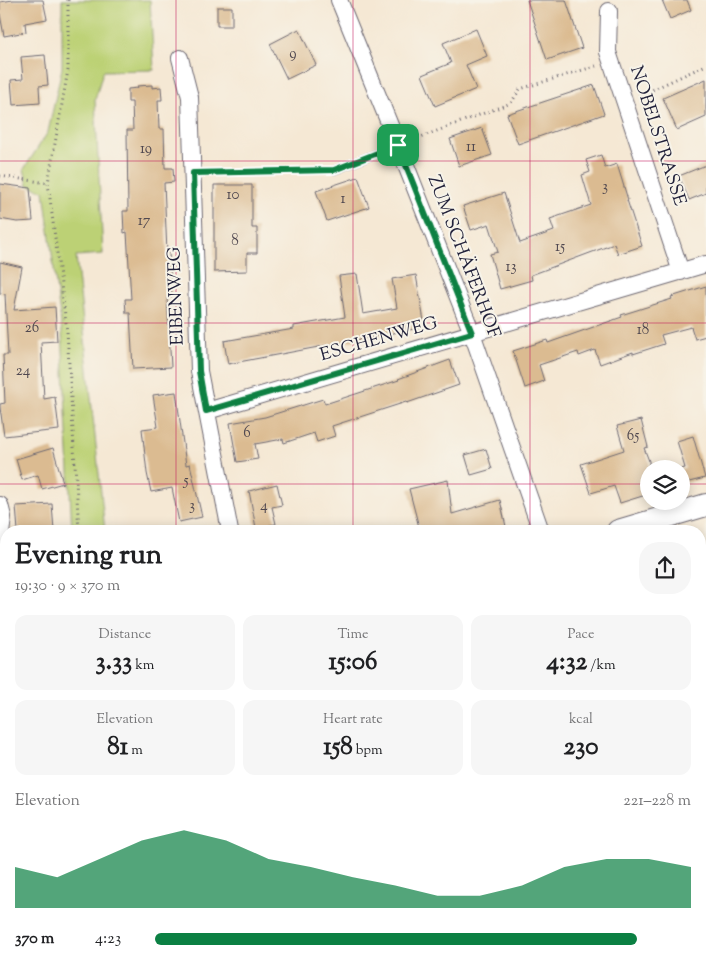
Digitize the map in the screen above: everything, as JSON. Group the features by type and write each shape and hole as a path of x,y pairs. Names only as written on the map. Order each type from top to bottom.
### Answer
{"street":[{"name":"ZUM SCHÄFERHOF","path":"339,0 472,333 539,525"},
{"name":"NOBELSTRASSE","path":"609,11 608,52 681,272"},
{"name":"EIBENWEG","path":"180,58 190,96 199,371 229,525"},
{"name":"ESCHENWEG","path":"206,411 706,264"},
{"path":"0,505 4,517 3,525"},
{"path":"645,525 668,520 706,505"}],"lane":[{"path":"334,170 398,145"}],"path":[{"path":"68,0 68,70 48,183 67,331 79,525"},
{"path":"398,145 511,103 520,90 611,61"},
{"path":"624,102 706,65"},
{"path":"193,173 334,170"},
{"path":"0,176 48,183"}],"green space":[{"path":"62,0 150,0 154,70 103,71 95,100 103,254 76,256 104,525 72,525 62,332 44,191 28,185 24,169 48,132 62,68"}],"building":[{"path":"43,0 47,19 25,23 26,32 4,36 0,2"},
{"path":"527,0 566,0 582,48 547,60"},
{"path":"662,0 687,0 691,10 670,19"},
{"path":"217,7 232,7 232,26 217,26"},
{"path":"299,29 316,65 287,79 270,44"},
{"path":"476,29 487,56 466,65 476,89 435,106 422,75 451,63 443,43"},
{"path":"45,55 48,85 39,86 40,103 13,105 11,80 23,79 21,57"},
{"path":"706,79 706,117 677,130 663,98"},
{"path":"152,85 152,88 161,87 162,100 158,100 159,129 164,129 165,168 173,168 174,182 164,183 167,253 169,253 172,297 167,297 171,367 133,369 130,313 126,313 125,299 131,299 127,232 124,233 123,211 128,211 127,130 133,130 132,102 128,102 128,89"},
{"path":"594,85 604,114 518,144 507,114"},
{"path":"482,128 492,155 459,166 450,139"},
{"path":"601,155 605,168 617,164 642,246 618,254 614,244 531,275 532,280 500,289 490,254 498,252 489,224 471,230 463,206 504,193 520,243 554,231 550,219 591,205 582,175 590,172 586,160"},
{"path":"706,165 706,193 689,200 679,176"},
{"path":"358,177 369,207 327,221 316,191"},
{"path":"0,184 30,188 33,221 17,222 0,219"},
{"path":"214,185 252,185 252,228 257,228 257,253 247,253 247,271 214,272"},
{"path":"0,262 22,267 14,310 55,307 57,341 41,342 44,399 55,397 59,430 4,436 0,404 5,403 3,355 8,355 5,294 0,293"},
{"path":"357,274 363,314 397,308 392,279 416,275 425,327 228,364 224,341 294,329 294,326 345,317 339,276"},
{"path":"706,286 706,336 695,339 691,327 661,335 664,344 633,354 633,352 600,364 595,350 579,356 578,352 539,365 544,381 525,388 513,351 547,340 548,343 622,317 621,315"},
{"path":"450,360 459,385 332,426 335,436 317,442 314,433 284,443 283,439 255,444 258,459 237,462 230,423 265,417 323,399 325,404 399,380"},
{"path":"176,392 186,465 190,464 202,517 179,522 172,488 151,492 142,429 158,427 153,395"},
{"path":"641,420 648,447 644,448 649,460 640,460 640,497 620,503 614,486 591,493 581,464 624,450 617,426"},
{"path":"693,436 705,478 690,482 690,460 683,460 677,441"},
{"path":"53,448 63,483 42,489 38,475 22,480 16,459"},
{"path":"486,449 492,469 471,475 465,455"},
{"path":"448,480 452,514 500,500 506,525 418,525 409,489"},
{"path":"277,484 282,505 272,507 276,524 255,525 249,491"},
{"path":"52,504 54,525 18,525 16,506"}],"route":[{"path":"398,145 472,333 206,411 199,371 193,173 334,170 398,145"}]}
